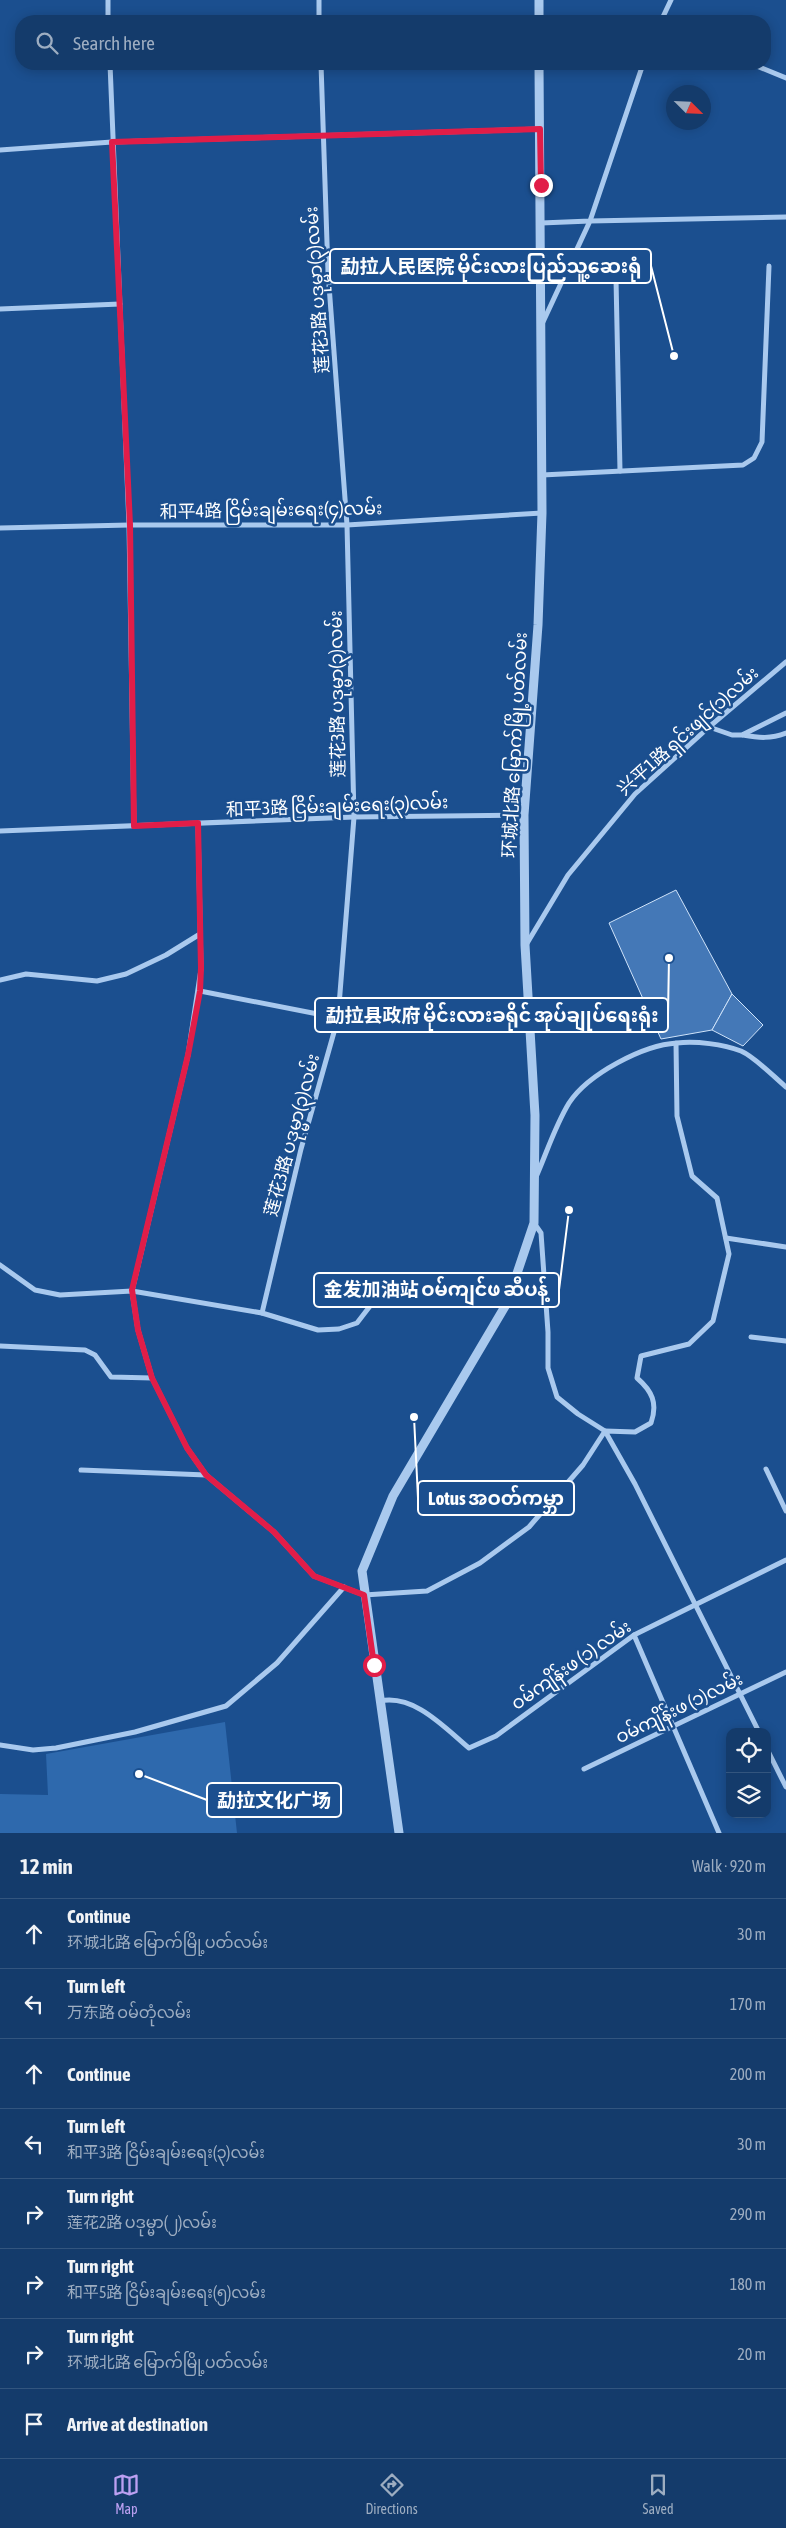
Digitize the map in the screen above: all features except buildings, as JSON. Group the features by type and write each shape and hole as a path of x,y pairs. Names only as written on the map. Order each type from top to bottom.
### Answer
{"street":[{"path":"108,0 108,15"},
{"path":"319,0 320,15"},
{"path":"539,0 539,15"},
{"path":"664,15 671,0"},
{"path":"110,70 130,525 134,826"},
{"name":"莲花3路 ပဒုမ္မာ(၃)လမ်း","path":"262,1314 301,1149 338,1018 354,817 347,525 328,272 321,70"},
{"name":"环城北路 မြောက်မြို့ပတ်လမ်း","path":"399,1833 362,1571 394,1496 507,1303 534,1222 535,1115 525,945 524,815 538,625 542,513 539,70"},
{"path":"541,326 590,221 641,70"},
{"path":"767,70 786,78"},
{"path":"0,150 112,142 540,129"},
{"path":"541,223 786,217"},
{"path":"542,475 743,465 754,458 762,442 769,266"},
{"path":"616,279 620,471"},
{"path":"0,309 120,304"},
{"name":"和平4路 ငြိမ်းချမ်းရေး(၄)လမ်း","path":"0,528 130,525 347,525 542,513"},
{"name":"兴平1路 ရှင်းဖျင်(၁)လမ်း","path":"525,945 568,875 635,794 709,726 786,662"},
{"path":"742,735 786,713"},
{"path":"709,726 732,735 759,738 774,738 786,733"},
{"name":"和平3路 ငြိမ်းချမ်းရေး(၃)လမ်း","path":"0,831 354,817 524,815"},
{"path":"198,823 200,991 188,1055 132,1290 138,1330 152,1378 187,1448 206,1475 274,1532 314,1576 364,1595 427,1591 480,1562 529,1527 583,1465 605,1431"},
{"path":"0,980 26,974 97,981 134,970 166,956 200,934"},
{"path":"200,991 338,1018"},
{"path":"534,1182 558,1124 570,1102 582,1089 626,1058 676,1042 705,1044 742,1052 786,1087"},
{"path":"605,1431 635,1432 651,1423 656,1408 649,1389 637,1378 640,1356 689,1344 713,1321 729,1254 717,1198 692,1176 677,1116 676,1042"},
{"path":"534,1222 541,1233 548,1332 548,1368 558,1397 578,1414 605,1431 635,1484 757,1728"},
{"path":"726,1238 786,1246"},
{"path":"0,1265 35,1290 43,1292 60,1295 132,1290 262,1314 318,1330 339,1329 357,1323 377,1297"},
{"path":"750,1337 786,1341"},
{"path":"0,1346 84,1350 95,1355 111,1377 152,1378"},
{"path":"766,1469 786,1511"},
{"path":"81,1470 206,1475"},
{"name":"ဝမ်ကျိန်းဖ (၁) လမ်း","path":"379,1702 394,1699 421,1709 468,1748 496,1736 634,1635 786,1560"},
{"path":"0,1745 33,1750 56,1748 135,1732 226,1706 277,1663 344,1587"},
{"path":"634,1635 719,1833"},
{"name":"ဝမ်ကျိန်းဖ (၁)လမ်း","path":"584,1769 786,1672"},
{"path":"771,1757 786,1787"}],"shaded area":[{"path":"225,1722 237,1833 0,1833 0,1794 48,1795 46,1754"}],"place":[{"name":"勐拉人民医院 မိုင်းလားပြည်သူ့ဆေးရုံ","path":"674,356"},
{"name":"勐拉县政府 မိုင်းလားခရိုင် အုပ်ချုပ်ရေးရုံး","path":"669,958"},
{"name":"金发加油站 ဝမ်ကျင်ဖ ဆီပန့်","path":"569,1210"},
{"name":"Lotus အဝတ်ကမ္ဘာ","path":"414,1417"},
{"name":"勐拉文化广场","path":"139,1774"}],"route":[{"path":"374,1665 364,1595 314,1576 274,1532 206,1475 187,1448 152,1378 138,1330 132,1290 188,1055 200,991 198,823 134,826 130,525 112,142 540,129 541,185"}]}
